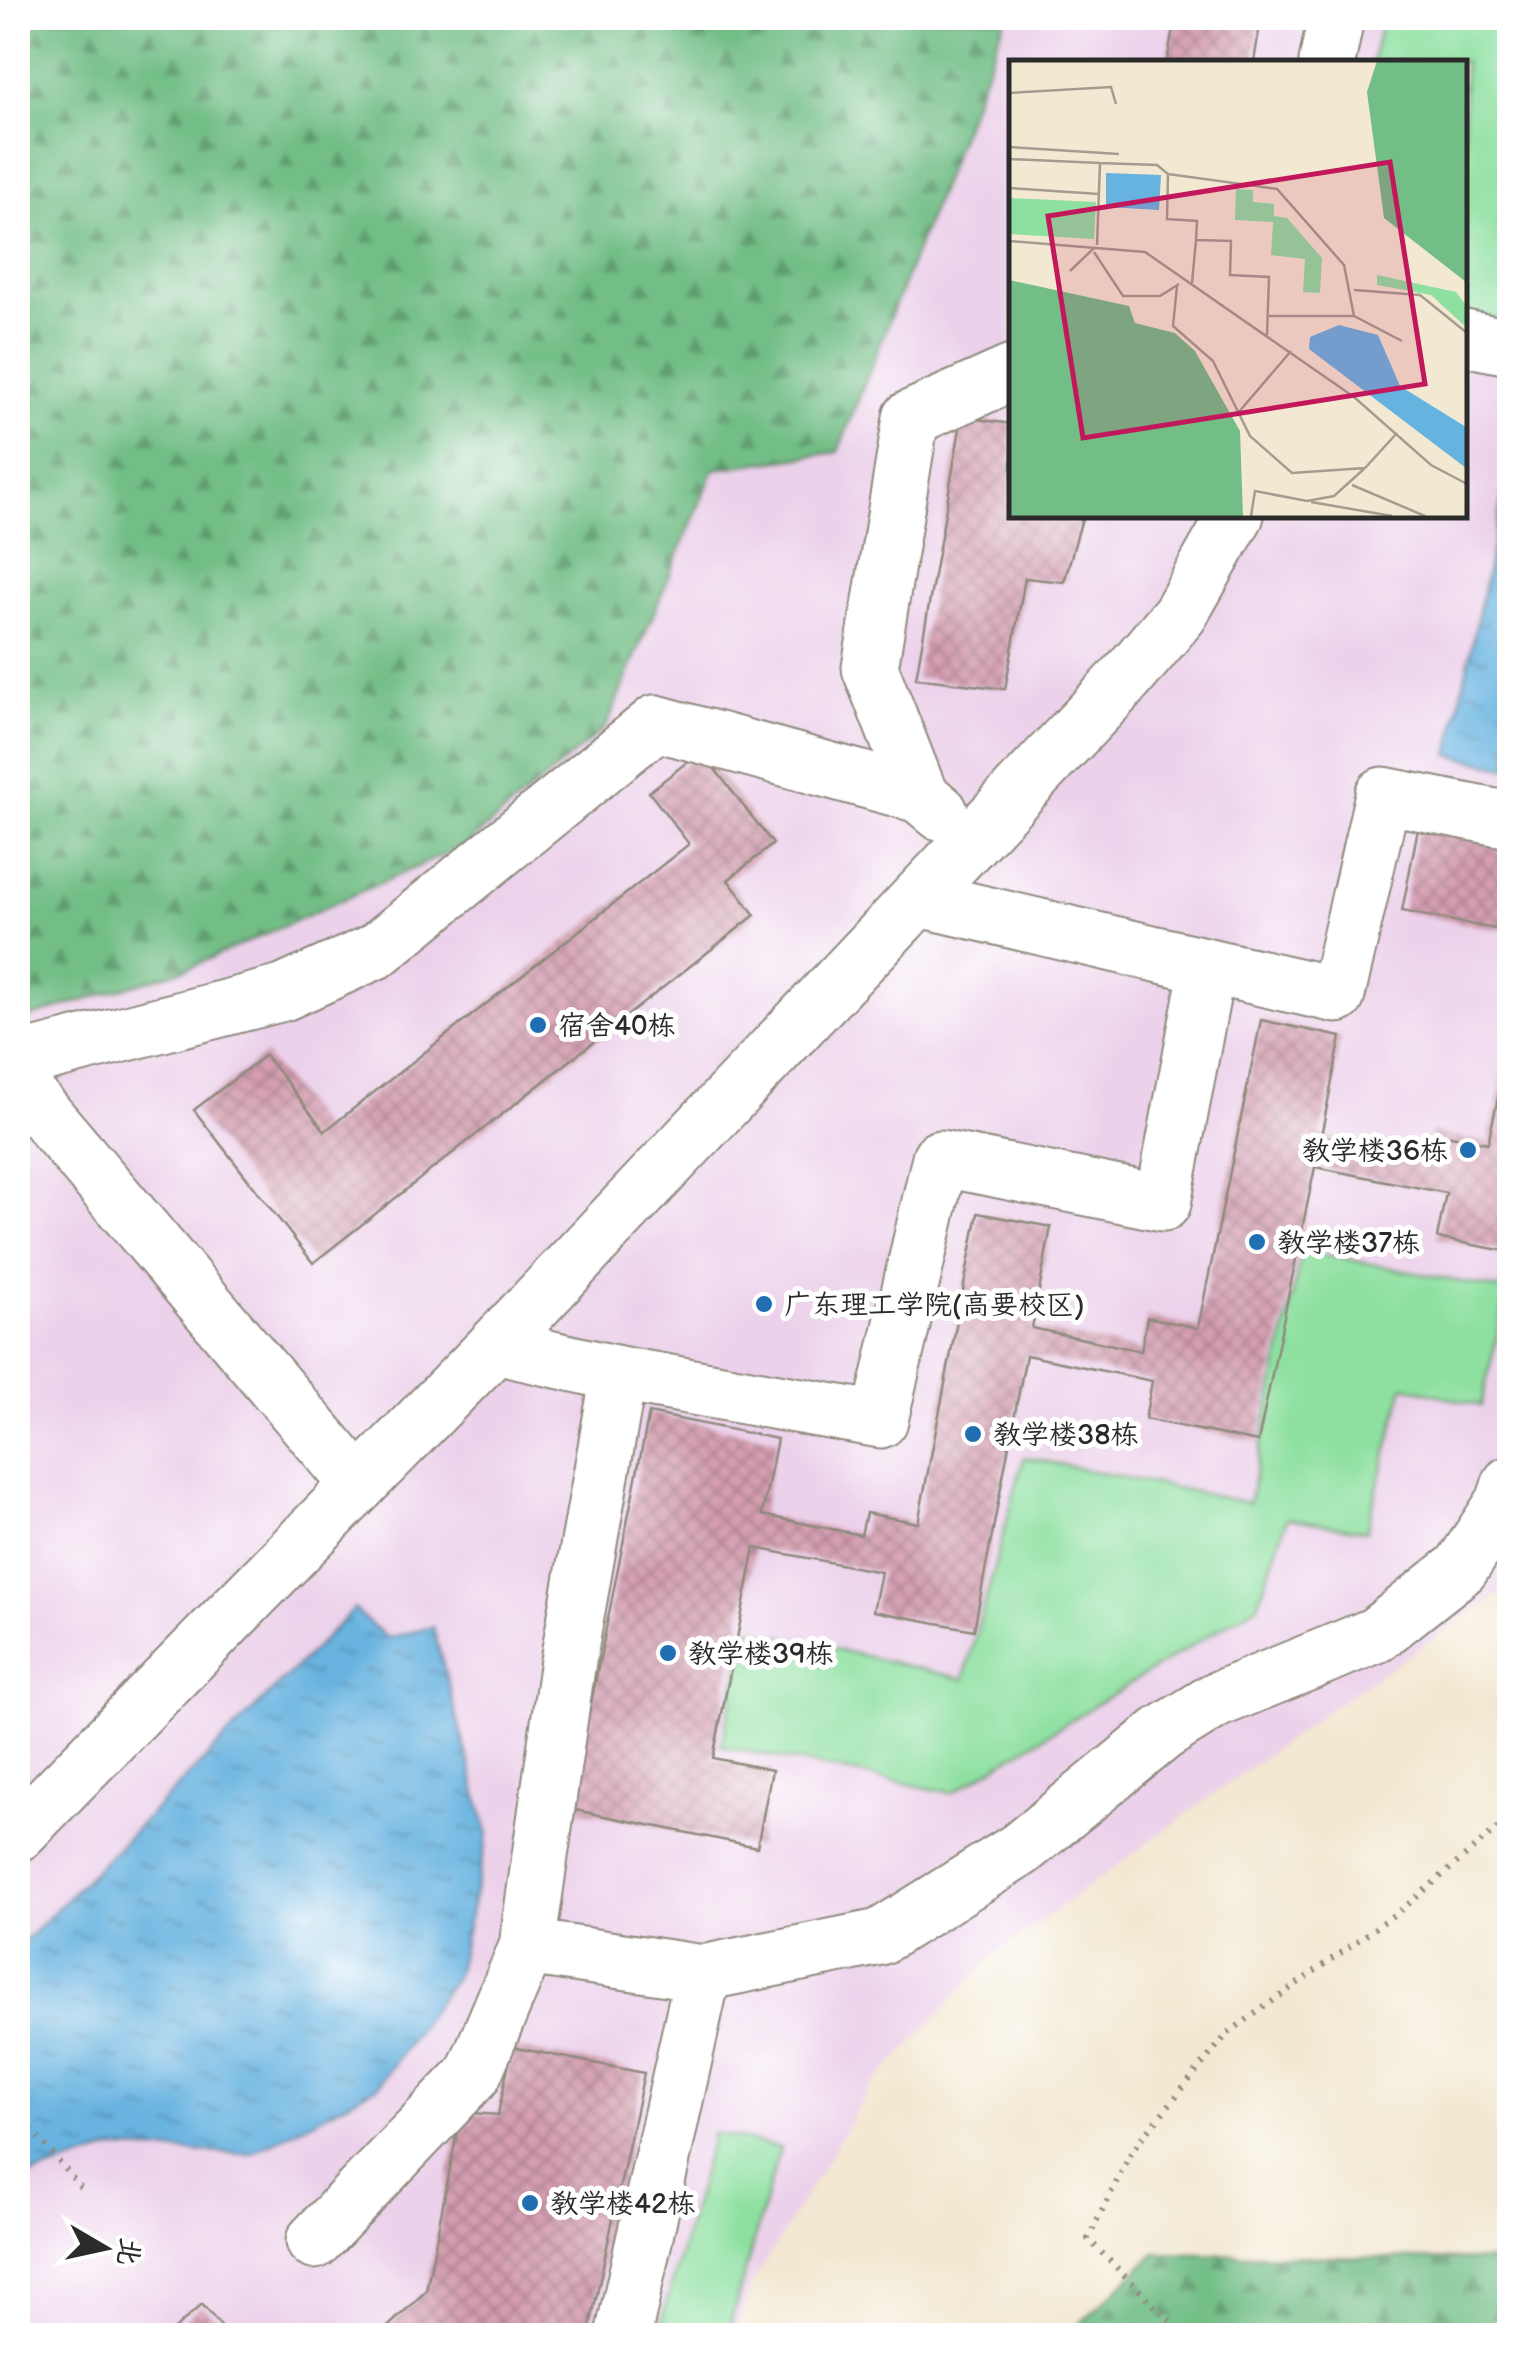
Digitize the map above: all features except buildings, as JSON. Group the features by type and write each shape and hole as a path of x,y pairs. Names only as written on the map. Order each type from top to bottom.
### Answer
{"lane":[{"path":"1327,60 1336,18"},
{"path":"1467,339 1510,347"},
{"path":"920,795 870,668 911,418 1009,374"},
{"path":"18,1833 495,1346 1127,677 1180,614 1234,518"},
{"path":"18,1061 284,993 376,951 656,723 920,795 974,840"},
{"path":"920,899 1337,995 1382,795 1510,820"},
{"path":"495,1346 619,1374 880,1420 940,1158 1163,1202 1208,966"},
{"path":"18,1083 360,1485"},
{"path":"314,2241 474,2075 527,1946 568,1667 619,1374"},
{"path":"527,1946 704,1973 880,1937 1019,1850 1163,1733 1216,1700 1376,1636 1461,1568 1504,1502 1510,1484"},
{"path":"623,2336 704,1973"}],"path":[{"path":"1185,2336 1088,2239 1133,2150 1228,2033 1406,1906 1510,1818"},
{"path":"18,2113 82,2189"}],"shaded area":[{"name":"广东理工学院(高要校区)","path":"1006,18 1509,18 1509,1587 1335,1705 992,1957 871,2087 748,2291 735,2335 18,2336 18,1021 192,967 466,845 606,727 714,469 838,452"}],"green space":[{"path":"18,18 1006,18 838,452 714,469 606,727 466,845 191,967 18,1021"},
{"path":"1382,18 1509,18 1509,324 1467,315 1467,60 1372,60"},
{"path":"1302,1250 1507,1291 1481,1406 1404,1386 1366,1531 1287,1518 1258,1605 952,1793 721,1746 748,1629 964,1679 1024,1457 1249,1503"},
{"path":"713,2133 780,2148 727,2335 658,2335"},
{"path":"1156,2253 1509,2261 1509,2335 1068,2335"}],"water":[{"path":"1509,467 1509,768 1449,755"},
{"path":"354,1609 387,1638 433,1627 488,1835 456,1975 378,2086 251,2154 115,2149 18,2180 18,1948"}],"place":[{"name":"宿舍40栋","path":"538,1025"},
{"name":"教学楼36栋","path":"1468,1150"},
{"name":"教学楼37栋","path":"1257,1242"},
{"name":"广东理工学院(高要校区)","path":"764,1304"},
{"name":"教学楼38栋","path":"973,1434"},
{"name":"教学楼39栋","path":"668,1653"},
{"name":"教学楼42栋","path":"530,2203"}]}
